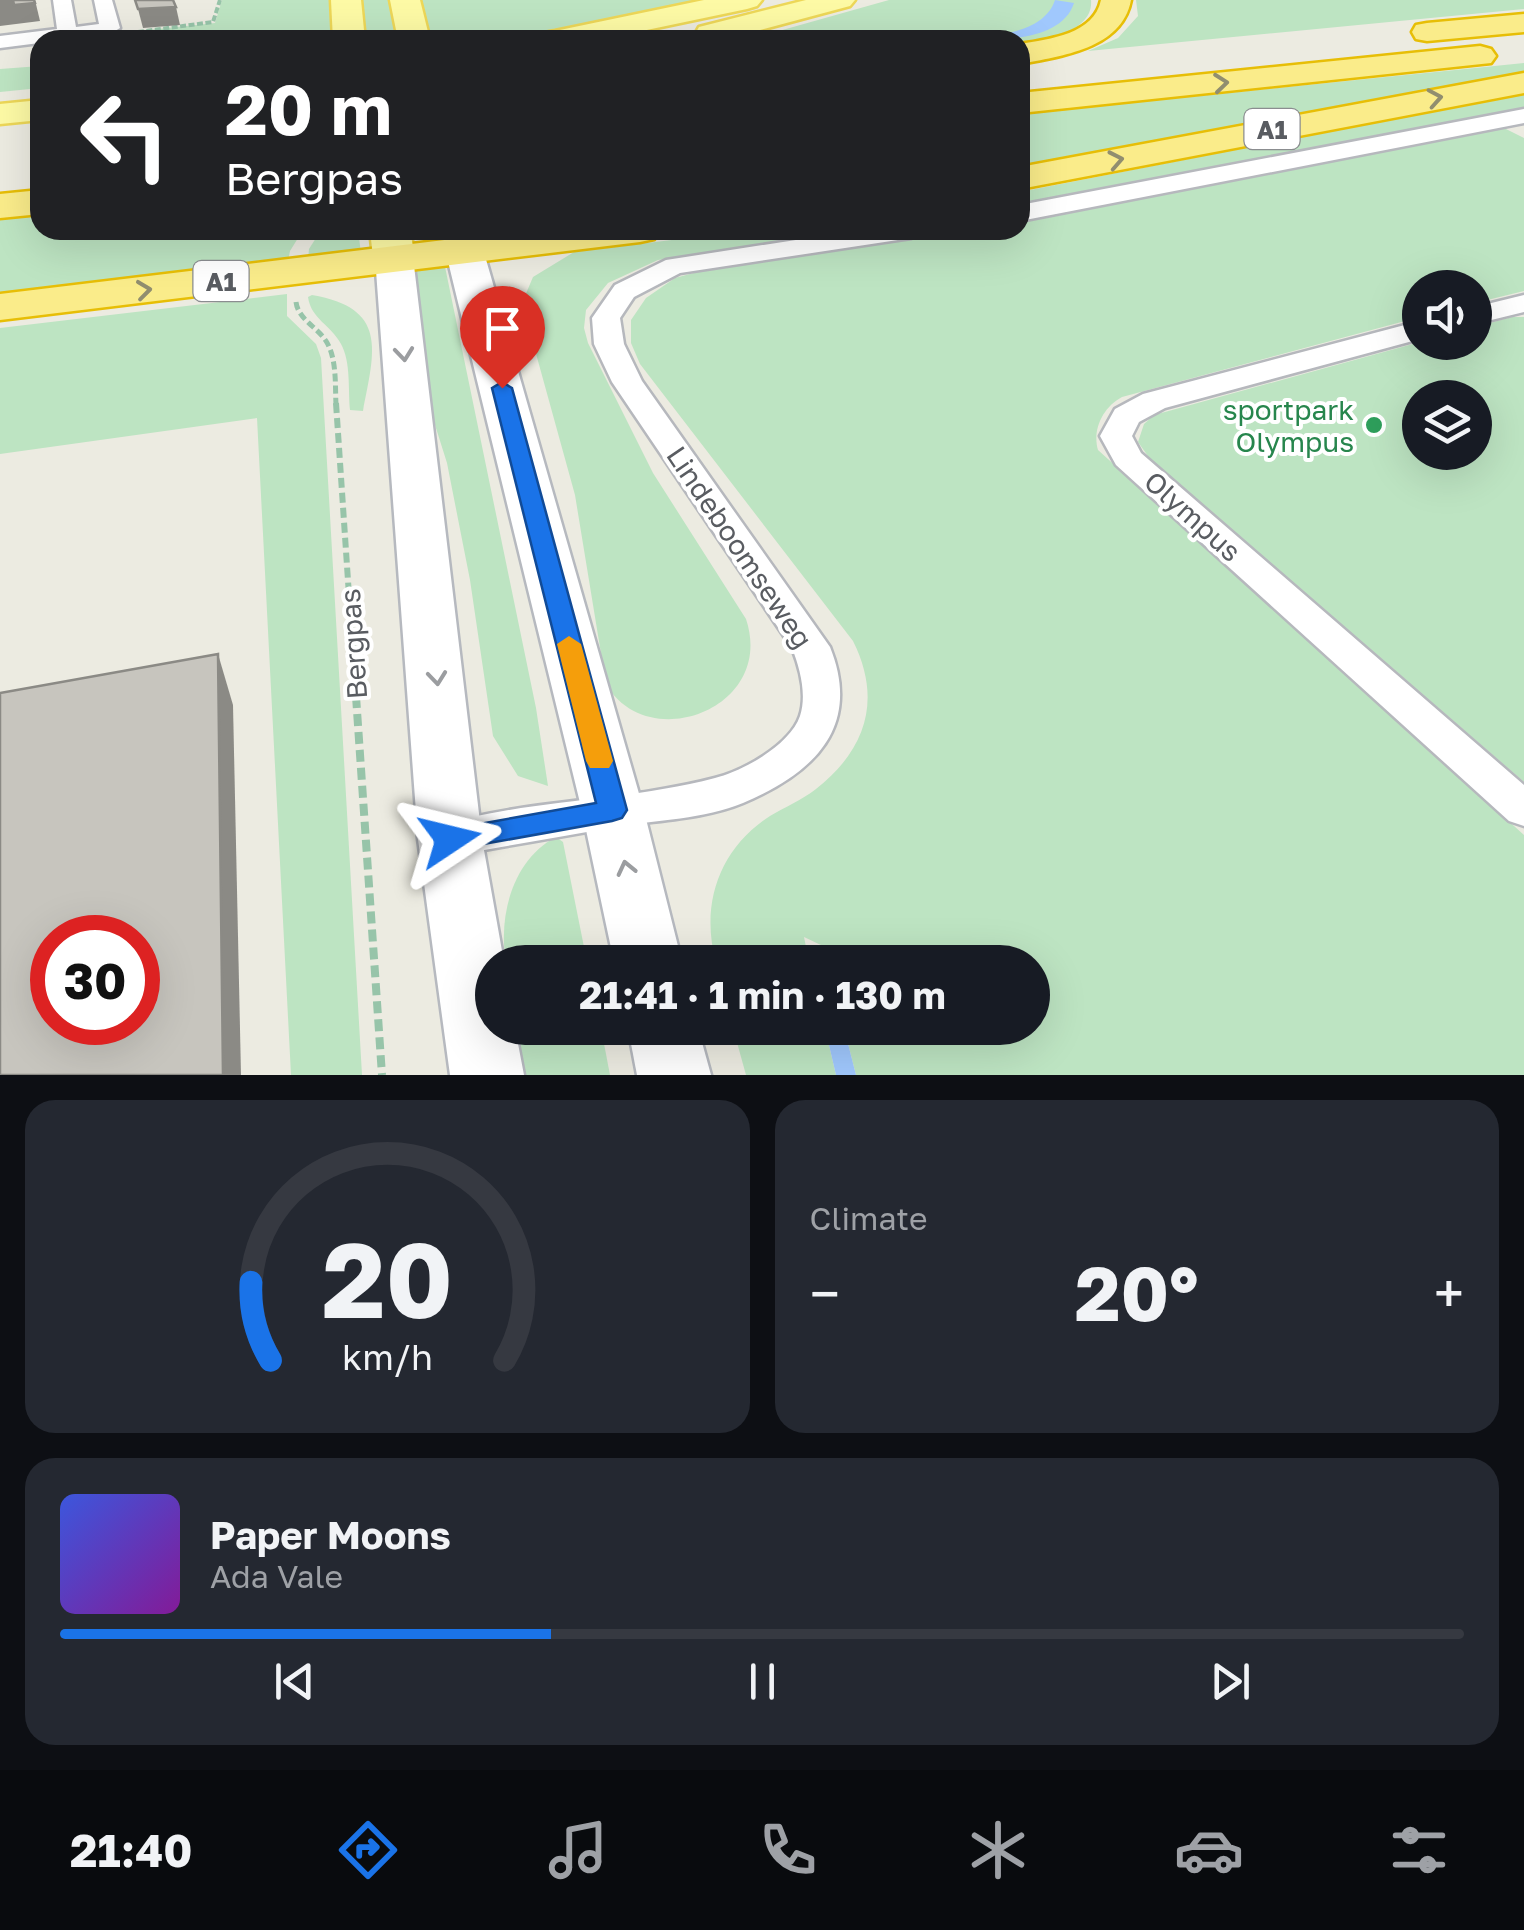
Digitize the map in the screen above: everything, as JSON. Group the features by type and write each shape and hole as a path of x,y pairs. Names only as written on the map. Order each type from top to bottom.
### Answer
{"highway":[{"path":"1030,51 1080,38 1104,26 1114,14 1116,0"},
{"path":"1030,71 1524,23"},
{"name":"A1","path":"1030,102 1524,52"},
{"name":"A1","path":"1030,176 1524,83"},
{"path":"0,206 30,203"},
{"name":"A1","path":"0,307 298,272 392,244 461,240"}],"main road":[{"path":"346,0 348,30"},
{"path":"406,0 412,30"},
{"path":"603,30 747,0"},
{"path":"718,30 840,0"},
{"path":"0,96 30,93"},
{"path":"0,114 30,111"},
{"path":"461,240 644,945"},
{"path":"392,244 450,839 486,1075"},
{"path":"667,1045 674,1075"}],"street":[{"path":"62,0 66,30"},
{"path":"96,30 110,28 103,0"},
{"path":"0,42 30,38"},
{"path":"1030,211 1524,116"},
{"name":"Lindeboomseweg","path":"450,839 727,792 778,766 805,742 821,714 824,696 822,673 811,647 616,364 608,344 609,310 640,281 674,266 845,240"},
{"path":"1492,311 1524,303"},
{"name":"Olympus","path":"1402,335 1154,401 1126,416 1116,436 1128,458 1524,810"}],"path":[{"path":"151,30 213,22 220,0"},
{"name":"Bergpas","path":"298,272 297,310 326,341 334,374 382,1075"}],"green space":[{"path":"222,0 333,0 335,30 149,30 215,23"},
{"path":"358,0 393,0 397,30 365,30"},
{"path":"419,0 728,0 593,30 427,30"},
{"path":"889,0 1091,0 1085,20 1076,27 1030,43 1030,30 782,30"},
{"path":"1136,0 1524,0 1524,9 1088,51 1118,38 1138,16"},
{"path":"1524,63 1524,73 1030,169 1030,113"},
{"path":"30,67 30,89 0,92 0,69"},
{"path":"1524,93 1524,110 1030,205 1030,190"},
{"path":"1502,127 1524,138 1524,291 1492,299 1492,270 1402,270 1402,322 1122,397 1101,420 1097,442 1098,450 1524,835 1524,1075 856,1075 848,1045 1050,1045 1050,945 821,945 804,937 806,945 713,945 713,899 726,862 752,829 816,789 847,757 864,722 867,683 853,641 640,364 631,343 631,320 646,298 675,278 731,263 892,240 1030,240 1030,218"},
{"path":"30,215 30,240 297,240 288,261 0,293 0,218"},
{"path":"315,240 359,240 361,253 308,259"},
{"path":"672,240 797,240 658,260 608,283 586,310 584,328 588,343 653,473 746,619 750,651 743,677 726,698 703,712 676,719 649,717 625,706 606,684 575,495 522,303 533,277 574,252"},
{"path":"443,257 536,708 548,786 518,776 493,736 470,580 447,463 412,352 413,262"},
{"path":"287,294 287,316 316,344 321,358 362,1075 291,1075 257,418 0,454 0,328"},
{"path":"308,297 337,301 365,321 372,351 363,411 350,410 344,351 337,337 313,311"},
{"path":"1524,317 1524,782 1150,459 1138,442 1144,424 1154,415 1402,347 1402,360 1492,360 1492,322"},
{"path":"556,837 563,842 584,945 504,945 512,891 528,860"},
{"path":"519,1045 604,1045 610,1075 524,1075"},
{"path":"738,1045 829,1045 836,1075 746,1075"}],"water":[{"path":"1055,0 1074,3 1056,26 1030,35 1030,30 1019,30 1040,20"},
{"path":"829,1045 848,1045 856,1075 836,1075"}],"building":[{"path":"13,0 34,0 35,3 14,5"},
{"path":"135,0 173,0 176,7 138,9"},
{"path":"218,654 223,1075 0,1075 0,693"}],"slow traffic":[{"path":"569,644 599,761"}],"place":[{"name":"sportpark Olympus","path":"1374,425"}],"route":[{"path":"450,839 612,810 502,388"}]}
